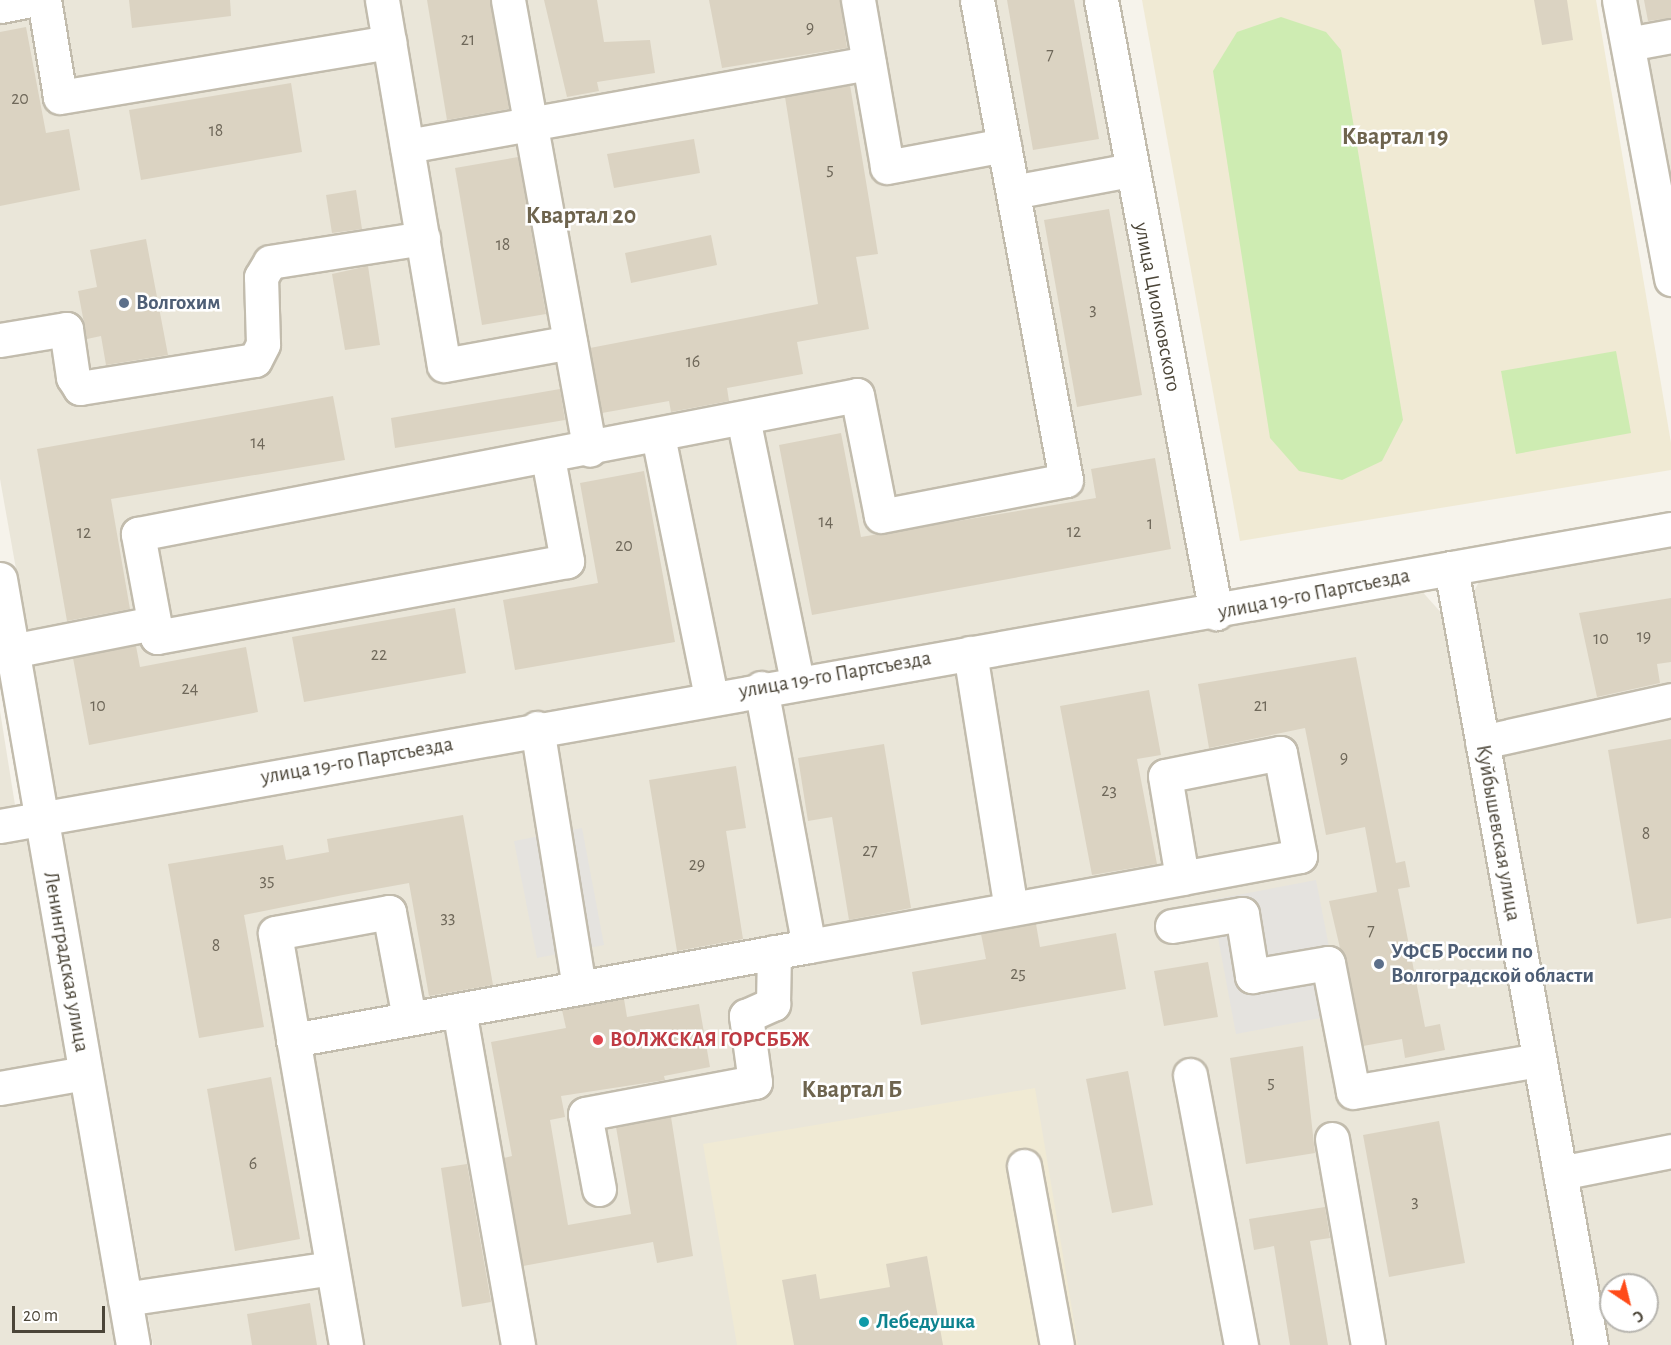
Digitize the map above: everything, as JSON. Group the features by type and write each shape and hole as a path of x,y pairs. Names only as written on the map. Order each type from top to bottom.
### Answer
{"street":[{"path":"0,6 32,0"},
{"path":"44,0 60,97 389,42"},
{"path":"382,0 444,365 570,342"},
{"path":"508,0 590,450"},
{"path":"858,0 888,166 1004,145"},
{"path":"548,458 567,561 157,637 138,534 590,450 857,395 881,516 1066,480 977,0"},
{"name":"улица Циолковского","path":"1101,0 1131,170 1216,613"},
{"path":"1619,0 1671,279"},
{"path":"1628,44 1671,36"},
{"path":"407,146 869,63"},
{"path":"1013,192 1131,170"},
{"path":"0,340 66,329 73,377 80,388 255,360 263,344 261,277 270,262 423,238"},
{"path":"743,418 797,681"},
{"path":"658,436 711,697"},
{"name":"улица 19-го Партсъезда","path":"0,826 797,681 1216,613 1671,528"},
{"name":"Куйбышевская улица","path":"1452,568 1538,1060 1591,1345"},
{"name":"Ленинградская улица","path":"0,579 133,1345"},
{"path":"12,651 154,623"},
{"path":"970,653 1011,909"},
{"path":"762,688 810,946"},
{"path":"1482,742 1671,700"},
{"path":"537,728 579,988"},
{"path":"293,1040 409,1018 459,1010 1182,878 1300,856 1280,753 1165,776 1182,878"},
{"path":"346,1345 275,933 389,912 409,1018"},
{"path":"1172,926 1242,914 1252,976 1328,963 1353,1092 1538,1060"},
{"path":"598,1189 585,1114 755,1082 746,1016 773,1004 774,952"},
{"path":"459,1010 518,1345"},
{"path":"0,1088 85,1073"},
{"path":"1190,1075 1241,1345"},
{"path":"1332,1139 1368,1345"},
{"path":"1560,1173 1671,1151"},
{"path":"1024,1166 1058,1345"},
{"path":"125,1299 332,1268"}],"shaded area":[{"path":"0,0 1091,0 1197,600 58,805 0,479"},
{"path":"1142,0 1596,0 1671,443 1671,470 1240,541"},
{"path":"1633,0 1671,0 1671,206"},
{"path":"1671,542 1671,1345 1605,1345 1603,1333 1659,1333 1659,1273 1599,1273 1599,1311 1472,595 1482,576"},
{"path":"1419,588 1444,616 1579,1345 153,1345 63,832"},
{"path":"0,711 15,805 0,808"},
{"path":"582,828 604,945 537,958 514,841"},
{"path":"33,838 123,1345 0,1345 0,844"},
{"path":"1316,880 1342,1014 1236,1034 1211,900"},
{"path":"1035,1088 1078,1345 737,1345 703,1144"}],"green space":[{"path":"1281,17 1326,32 1341,50 1403,420 1382,461 1342,480 1299,471 1270,438 1213,71 1237,32"},
{"path":"1616,351 1631,433 1516,454 1501,371"}],"building":[{"path":"129,0 230,0 231,16 132,28"},
{"path":"427,0 490,0 509,109 447,120"},
{"path":"544,0 597,0 604,42 650,40 655,73 597,82 599,91 567,97"},
{"path":"709,0 840,0 847,48 722,68"},
{"path":"1007,0 1074,0 1099,139 1033,150"},
{"path":"1534,0 1567,0 1573,40 1542,45"},
{"path":"1644,0 1671,0 1671,18 1648,21"},
{"path":"26,27 46,133 69,129 80,190 0,206 0,32"},
{"path":"291,83 302,152 141,180 129,110"},
{"path":"850,85 878,254 856,257 869,329 797,342 803,374 727,388 729,401 671,412 669,401 602,413 590,348 818,304 785,97"},
{"path":"694,139 700,173 614,188 607,154"},
{"path":"518,157 546,314 482,325 455,168"},
{"path":"356,190 362,229 332,233 326,195"},
{"path":"1109,209 1142,395 1077,407 1044,220"},
{"path":"711,235 717,265 631,283 625,253"},
{"path":"146,239 168,355 106,365 101,336 87,339 78,291 97,287 90,250"},
{"path":"368,266 380,345 345,350 332,274"},
{"path":"560,389 565,420 395,448 391,418"},
{"path":"333,396 345,460 111,499 130,609 67,621 37,449"},
{"path":"841,433 861,537 1096,498 1091,469 1155,458 1171,549 812,615 779,445"},
{"path":"644,471 675,642 515,670 503,600 598,583 580,483"},
{"path":"1671,598 1671,662 1657,664 1660,683 1597,697 1579,613"},
{"path":"455,608 466,673 304,702 292,637"},
{"path":"136,646 140,667 246,647 258,712 89,745 73,658"},
{"path":"1356,657 1396,863 1405,861 1410,887 1398,889 1425,1027 1440,1024 1445,1050 1405,1058 1402,1039 1363,1046 1329,901 1377,892 1365,827 1326,835 1305,728 1209,748 1198,684"},
{"path":"1149,690 1161,755 1137,759 1157,864 1092,875 1060,706"},
{"path":"1671,739 1671,918 1637,924 1608,750"},
{"path":"884,744 911,908 849,920 832,817 808,821 798,758"},
{"path":"736,766 746,828 726,831 743,939 677,951 649,780"},
{"path":"463,815 493,985 429,996 409,883 244,915 264,1027 199,1038 168,864 283,845 286,860 329,852 327,839"},
{"path":"1036,924 1040,947 1116,933 1126,989 921,1025 912,972 986,959 981,934"},
{"path":"1208,962 1218,1017 1164,1026 1154,971"},
{"path":"624,999 627,1017 699,1004 710,1067 664,1076 665,1080 561,1096 565,1117 550,1120 568,1225 631,1214 616,1127 671,1117 693,1256 657,1263 653,1242 523,1266 504,1158 512,1156 491,1042 566,1028 562,1010"},
{"path":"1303,1046 1315,1153 1246,1164 1230,1058"},
{"path":"1128,1071 1153,1205 1112,1213 1086,1079"},
{"path":"271,1077 300,1239 235,1251 207,1089"},
{"path":"1439,1121 1465,1263 1389,1277 1363,1135"},
{"path":"467,1164 491,1302 462,1307 441,1168"},
{"path":"1325,1207 1330,1238 1310,1241 1328,1345 1290,1345 1274,1246 1254,1250 1249,1219"},
{"name":"Лебедушка","path":"927,1256 943,1345 794,1345 782,1280 816,1274 820,1299 890,1287 886,1264"},
{"path":"310,1303 317,1345 252,1345 247,1314"}],"place":[{"name":"Волгохим","path":"124,303"},
{"name":"УФСБ России по Волгоградской области","path":"1379,964"},
{"name":"ВОЛЖСКАЯ ГОРСББЖ","path":"598,1040"},
{"name":"Лебедушка","path":"864,1322"}],"district":[{"name":"Квартал 19","path":"1395,138"},
{"name":"Квартал 20","path":"581,217"},
{"name":"Квартал Б","path":"852,1091"}]}
